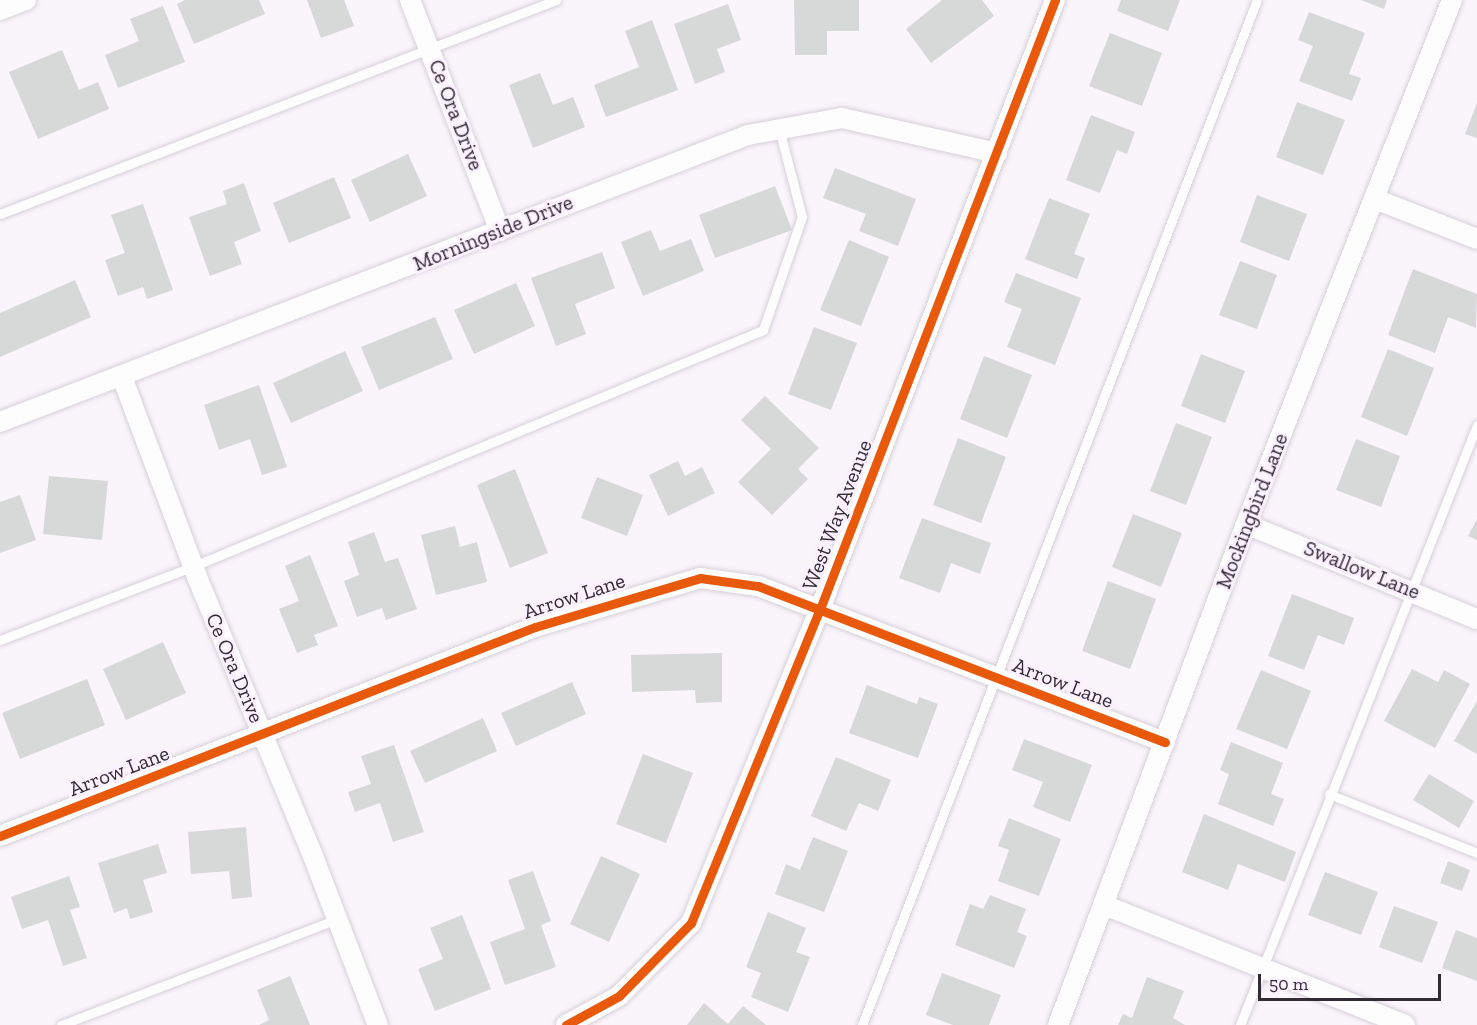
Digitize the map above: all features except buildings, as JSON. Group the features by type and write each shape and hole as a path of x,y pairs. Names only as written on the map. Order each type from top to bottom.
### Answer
{"street":[{"path":"0,10 26,0"},
{"name":"Ce Ora Drive","path":"411,0 500,231"},
{"name":"West Way Avenue","path":"577,1022 619,996 691,923 820,609 1055,0"},
{"name":"Mockingbird Lane","path":"1058,1025 1246,524 1452,0"},
{"name":"Morningside Drive","path":"0,422 500,231 613,184 748,135 842,118 997,153"},
{"path":"1375,199 1477,239"},
{"name":"Ce Ora Drive","path":"122,377 194,566 264,735 378,1025"},
{"name":"Swallow Lane","path":"1246,524 1410,589 1477,619"},
{"name":"Arrow Lane","path":"0,836 264,735 535,627 700,578 758,586 1165,742"},
{"path":"1104,905 1405,1025"}],"lane":[{"path":"0,214 430,46 556,0"},
{"path":"862,1025 1257,0"},
{"path":"0,640 194,566 763,330 802,218 779,129"},
{"path":"1240,1025 1329,794 1477,425"},
{"path":"1329,794 1477,853"},
{"path":"61,1025 337,919"}],"cycle path":[{"path":"566,1025 619,996 691,923 820,609 1055,0"},
{"path":"0,836 535,627 700,578 758,586 1165,742"}]}
